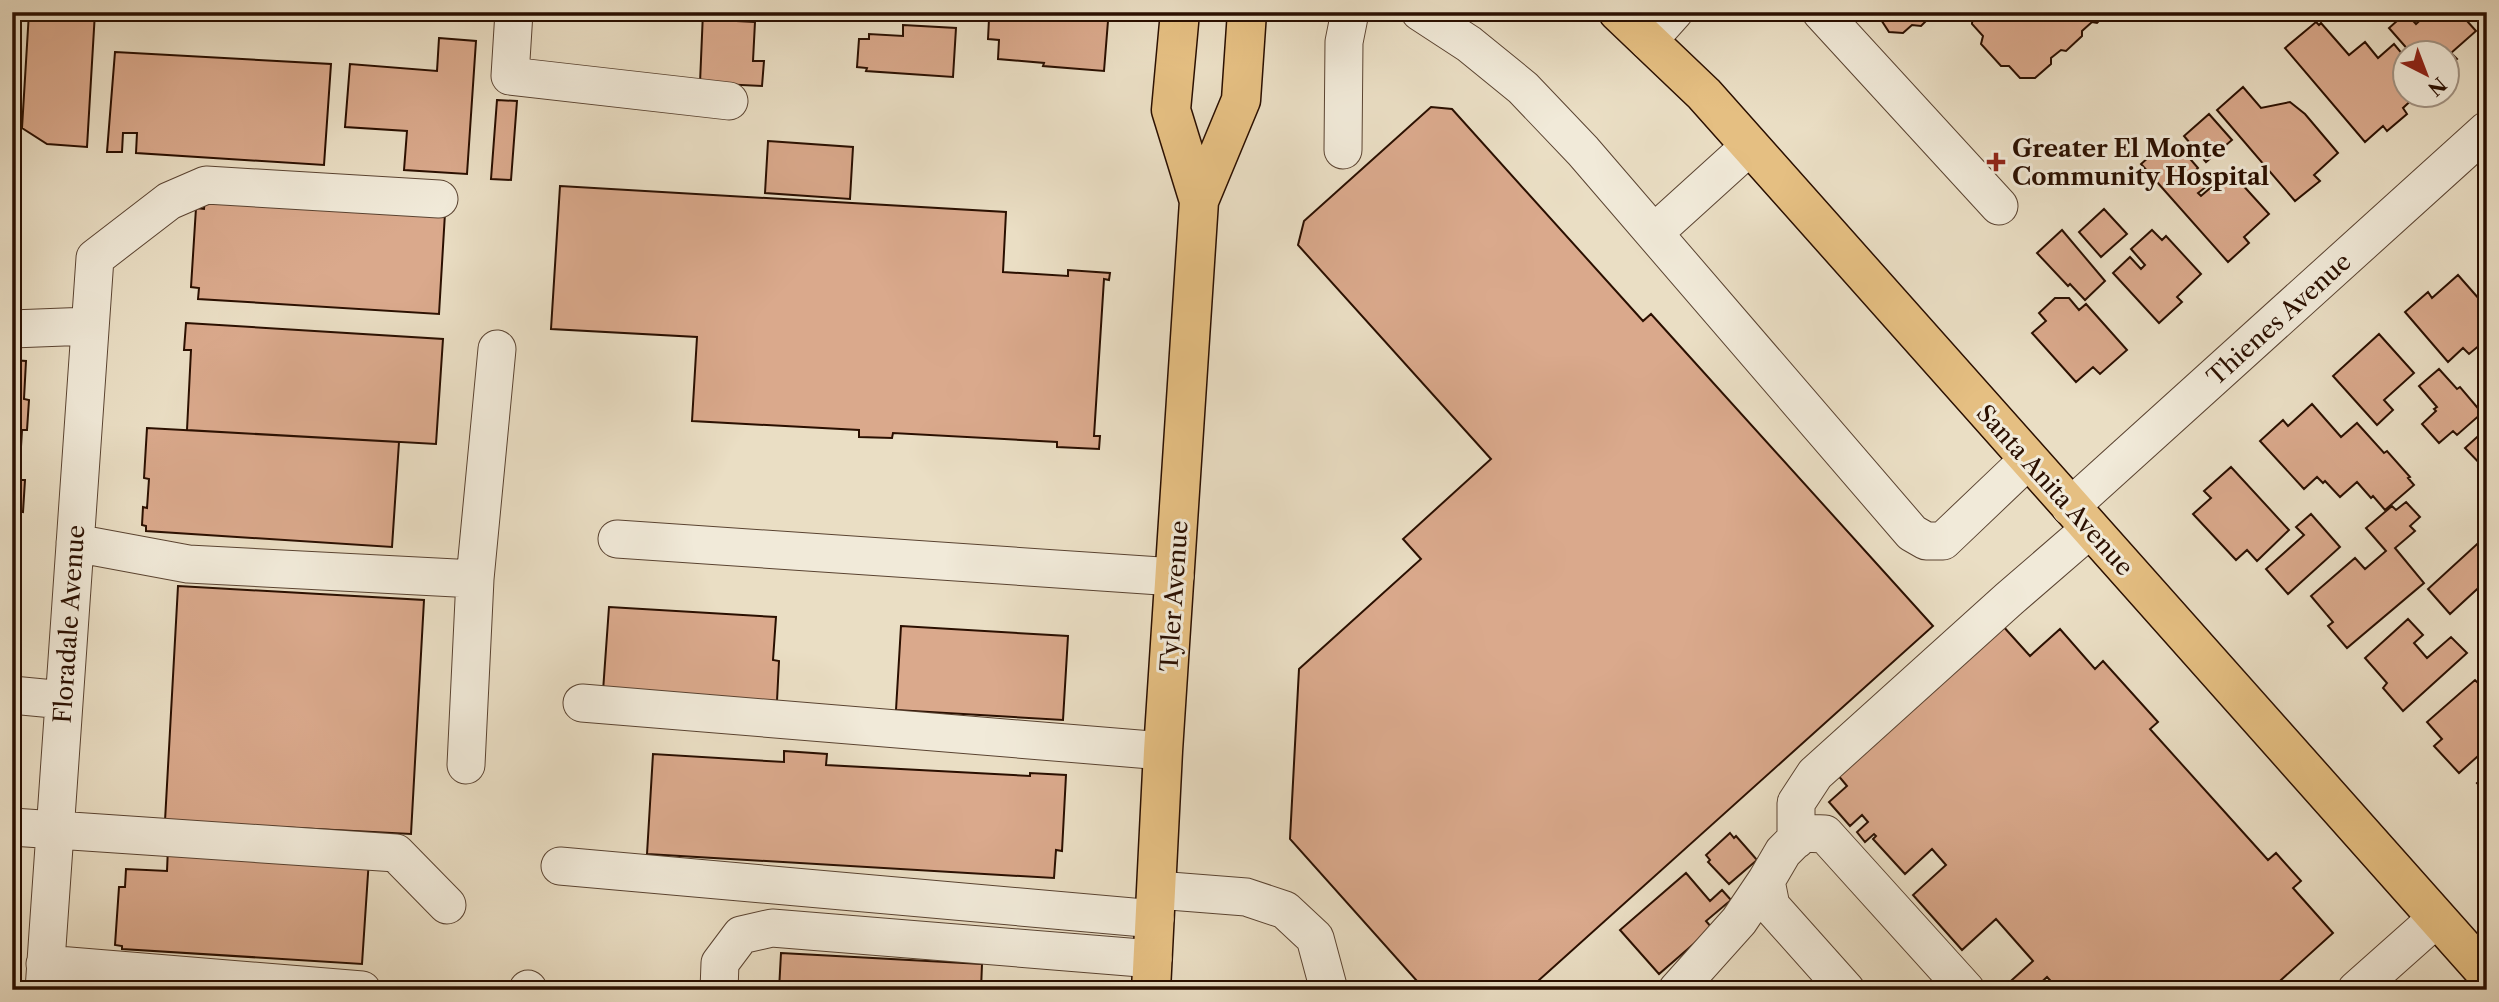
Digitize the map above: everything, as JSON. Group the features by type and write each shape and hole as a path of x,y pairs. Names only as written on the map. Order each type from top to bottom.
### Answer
{"main road":[{"name":"Tyler Avenue","path":"1180,12 1171,110 1199,201"},
{"name":"Tyler Avenue","path":"1152,975 1163,751 1199,201 1241,100 1247,12"},
{"name":"Santa Anita Avenue","path":"1618,12 1704,94 2437,918 2482,961"}],"street":[{"path":"514,12 510,76 730,101"},
{"path":"1343,150 1344,42 1350,12"},
{"path":"1420,12 1469,44 1523,88 1583,150 1912,533 1926,541 1943,541 2028,460"},
{"path":"1648,41 1674,12"},
{"path":"1821,12 1999,206"},
{"name":"Thienes Avenue","path":"1796,840 1796,803 1815,774 2009,599 2080,518 2487,130"},
{"path":"1654,233 1750,146"},
{"name":"Floradale Avenue","path":"44,977 95,258 169,201 206,185 439,199"},
{"path":"12,329 90,326"},
{"path":"466,765 475,579 497,349"},
{"path":"617,539 1175,577"},
{"path":"75,543 188,564 475,579"},
{"path":"12,695 64,700"},
{"path":"582,703 1163,751"},
{"path":"12,827 396,853 447,905"},
{"path":"1677,990 1739,921 1783,852 1802,833 1825,834 1966,990"},
{"path":"560,866 1156,905 1246,897 1284,910 1315,937 1329,990"},
{"path":"1766,881 1772,906 1846,990"},
{"path":"2356,990 2437,918"},
{"path":"719,990 720,963 741,935 772,928 1152,975"},
{"path":"44,977 362,990"}],"building":[{"path":"29,12 95,12 87,147 47,144 22,128"},
{"path":"703,12 737,12 737,21 755,22 753,61 764,61 762,86 700,83"},
{"path":"1001,12 1100,12 1099,20 1108,21 1104,71 998,59 999,40 988,39 989,19 1000,20"},
{"path":"1876,12 1935,12 1921,26 1912,25 1903,33 1889,32"},
{"name":"Greater El Monte Community Hospital","path":"1973,12 2108,12 2097,23 2092,22 2082,31 2082,36 2066,51 2061,50 2051,58 2051,64 2035,78 2020,78 2009,66 2001,66 1981,44 1983,36 1972,24"},
{"path":"2429,12 2459,12 2476,31 2460,45 2460,38 2398,38 2389,28 2406,13 2416,24"},
{"path":"2316,22 2319,25 2321,23 2349,55 2365,42 2378,58 2390,48 2390,108 2403,108 2407,114 2387,131 2383,126 2365,142 2285,48"},
{"path":"903,25 956,28 953,77 866,71 867,68 857,67 859,39 869,39 869,34 903,36"},
{"path":"439,38 476,41 467,174 404,170 407,131 345,127 350,64 437,71"},
{"path":"115,52 331,64 324,165 136,153 137,133 123,133 122,152 107,152"},
{"path":"2243,87 2261,108 2290,102 2305,114 2338,153 2314,175 2320,181 2295,201 2217,110"},
{"path":"497,100 517,101 511,180 491,179"},
{"path":"1431,107 1452,109 1643,321 1651,314 1933,626 1528,990 1425,990 1290,839 1299,669 1421,559 1403,539 1491,459 1298,245 1304,221"},
{"path":"2209,114 2232,140 2206,162 2184,136"},
{"path":"768,141 853,147 850,199 765,193"},
{"path":"2167,141 2174,149 2179,146 2198,168 2194,172 2207,186 2198,193 2201,196 2230,171 2269,214 2244,237 2249,243 2228,262 2141,164"},
{"path":"560,186 1006,212 1003,272 1068,276 1068,270 1110,273 1109,280 1104,279 1094,436 1100,436 1099,449 1057,447 1057,442 893,433 892,438 859,437 859,430 692,421 697,337 551,329"},
{"path":"205,198 445,213 439,314 198,299 199,288 191,287 196,208 204,209"},
{"path":"2104,209 2127,234 2101,257 2079,232"},
{"path":"2062,230 2105,281 2085,300 2037,253"},
{"path":"2152,230 2162,240 2166,236 2201,274 2177,297 2182,302 2159,323 2113,273 2130,257 2141,269 2145,265 2131,249"},
{"path":"2458,275 2487,308 2487,339 2469,354 2463,348 2448,362 2405,312 2428,292 2432,298"},
{"path":"2055,298 2069,298 2079,310 2086,304 2127,350 2100,374 2093,367 2076,382 2032,333 2046,321 2039,313"},
{"path":"186,323 443,339 436,444 187,430 191,350 184,350"},
{"path":"2379,334 2414,373 2384,400 2393,410 2377,425 2333,376"},
{"path":"12,360 26,361 24,399 29,400 27,430 22,430 19,480 25,480 23,512 17,511 15,549 12,549"},
{"path":"2439,369 2457,389 2460,387 2482,413 2457,435 2453,431 2439,443 2422,424 2437,407 2419,386"},
{"path":"2312,404 2341,437 2357,423 2384,453 2387,451 2414,485 2385,510 2357,482 2340,497 2325,481 2323,483 2317,477 2304,489 2260,441 2283,420 2288,426"},
{"path":"147,428 399,442 392,547 146,531 146,526 142,525 143,507 147,508 149,479 144,478"},
{"path":"2487,428 2487,468 2485,469 2465,448"},
{"path":"2231,467 2289,530 2257,561 2247,550 2236,560 2193,514 2211,498 2204,491"},
{"path":"2406,502 2420,517 2410,526 2415,531 2395,548 2424,583 2347,648 2328,626 2333,622 2311,596 2355,558 2365,569 2386,551 2366,528 2392,506 2396,510"},
{"path":"2311,514 2340,547 2288,594 2266,569 2304,535 2296,527"},
{"path":"2487,535 2487,580 2450,614 2428,589"},
{"path":"178,586 424,600 411,834 165,821"},
{"path":"609,607 776,617 773,660 779,661 777,701 603,691"},
{"path":"12,615 18,615 15,675 12,675"},
{"path":"2408,619 2423,635 2414,643 2427,658 2451,637 2467,653 2403,711 2383,688 2387,683 2365,658"},
{"path":"2002,625 2030,656 2060,629 2095,669 2103,661 2158,722 2150,729 2268,860 2276,853 2301,881 2293,888 2333,933 2270,990 2059,990 2047,977 2033,990 2005,990 2003,988 2033,961 1996,919 1962,950 1913,895 1946,865 1932,849 1905,874 1873,839 1876,836 1874,834 1865,842 1857,832 1868,822 1862,815 1850,826 1829,802 1847,786 1837,774"},
{"path":"901,626 1068,636 1063,720 896,710"},
{"path":"2481,679 2487,685 2483,690 2487,696 2480,702 2487,709 2487,748 2459,773 2434,746 2442,739 2427,722 2475,680 2478,683"},
{"path":"784,751 827,754 826,765 1030,776 1030,773 1066,775 1062,851 1056,850 1054,878 647,854 653,754 784,762"},
{"path":"2487,775 2487,794 2477,783"},
{"path":"1730,833 1734,838 1736,836 1757,860 1729,884 1708,862 1710,860 1706,855"},
{"path":"168,847 369,859 362,964 122,949 122,946 115,945 119,887 125,887 126,869 167,871"},
{"path":"1686,873 1710,901 1722,890 1731,900 1706,921 1712,928 1659,974 1620,930"},
{"path":"781,953 982,964 981,990 779,990"}],"place":[{"name":"Greater El Monte Community Hospital","path":"1996,162"}]}
